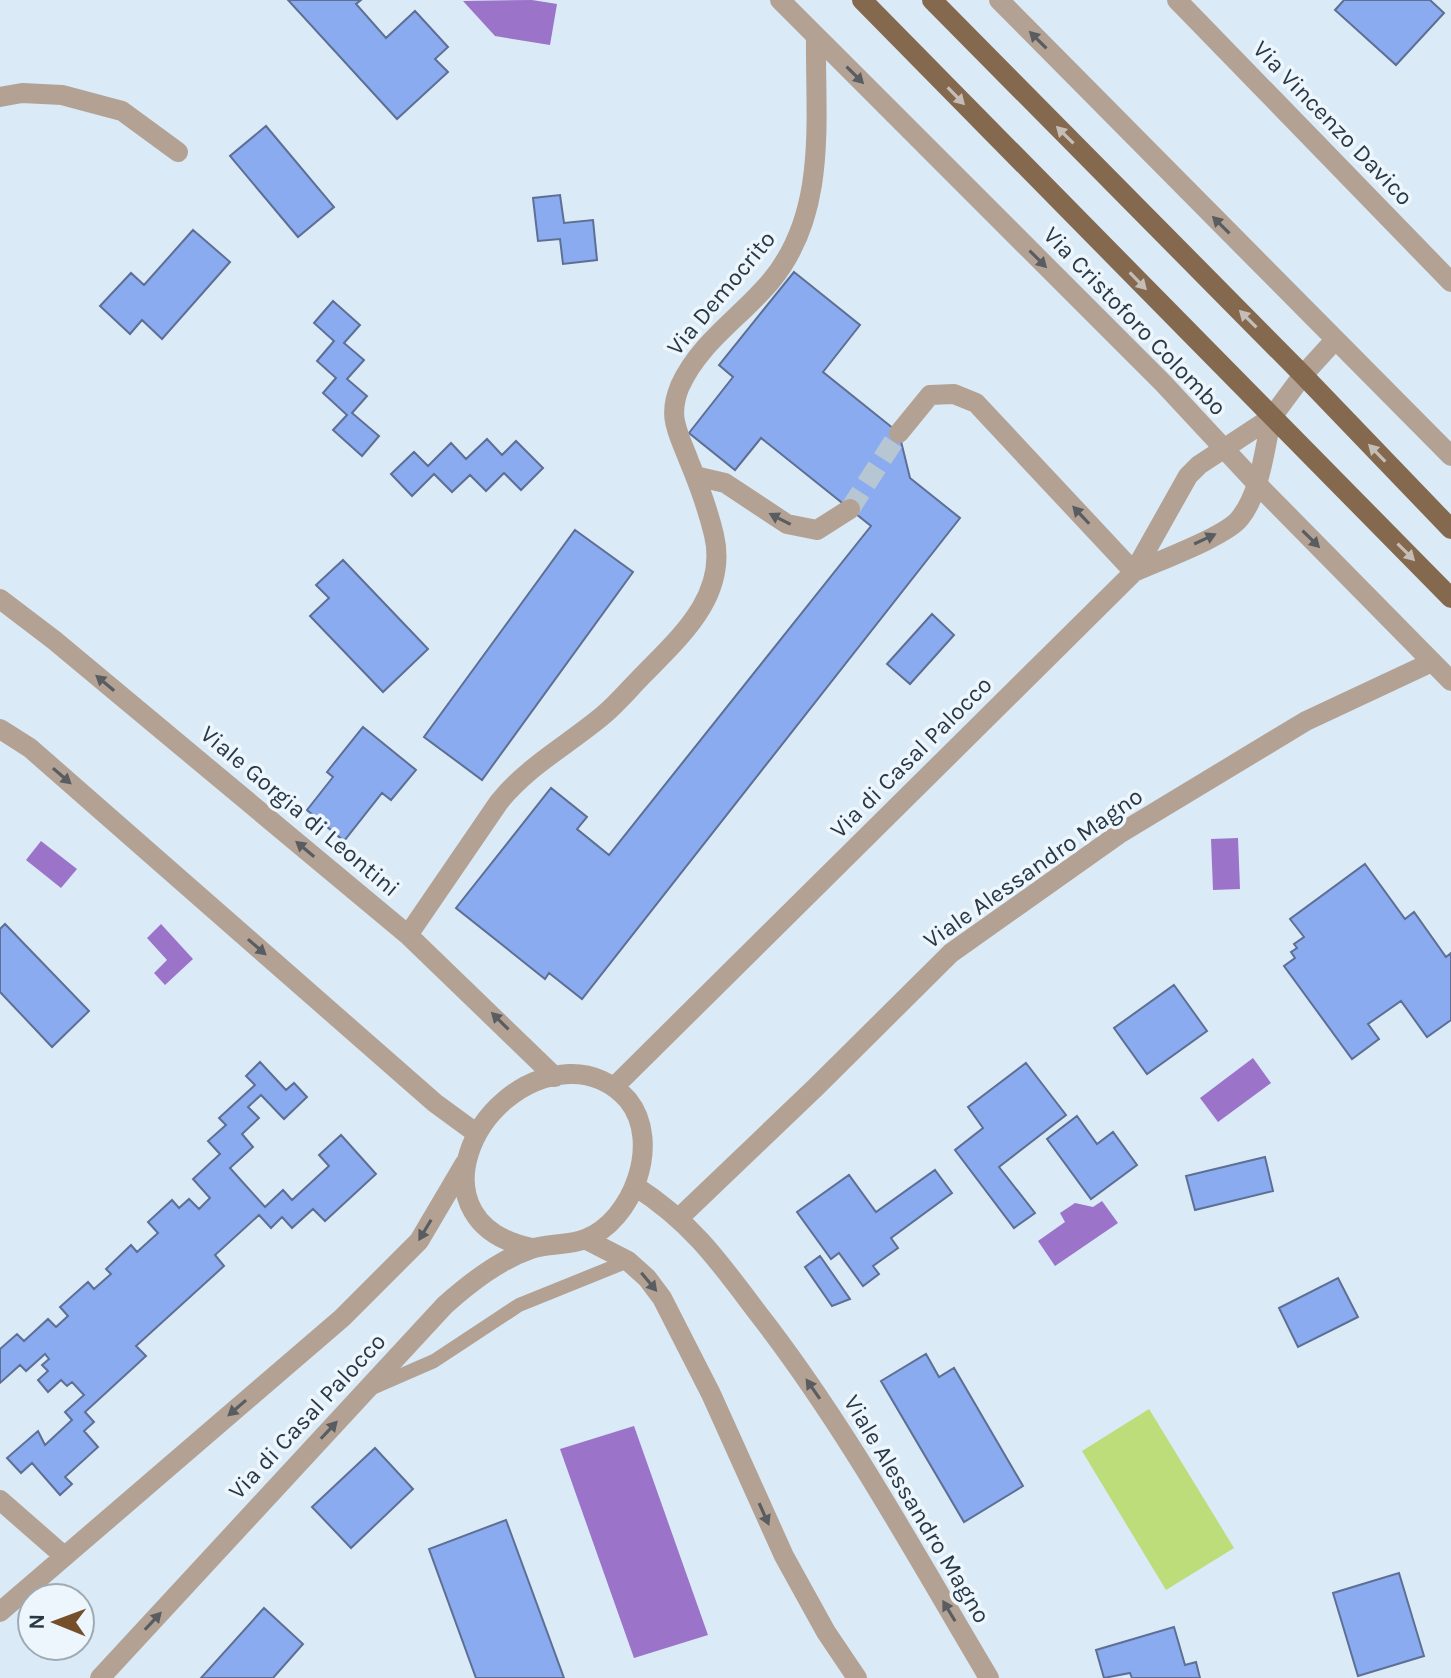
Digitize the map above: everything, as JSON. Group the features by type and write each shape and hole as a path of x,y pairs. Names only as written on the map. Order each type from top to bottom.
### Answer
{"main road":[{"name":"Via Cristoforo Colombo","path":"862,0 1451,598"},
{"path":"932,0 1451,529"}],"street":[{"name":"Via Cristoforo Colombo","path":"780,0 1163,383 1256,483 1451,681"},
{"path":"999,0 1451,456"},
{"name":"Via Vincenzo Davico","path":"1177,0 1451,282"},
{"name":"Via Democrito","path":"408,935 515,782 602,716 682,636 703,607 715,573 715,539 695,476 679,441 674,423 674,405 688,371 710,342 770,283 786,262 806,221 815,166 816,37"},
{"path":"0,97 22,93 62,95 122,111 178,152"},
{"path":"899,433 930,395 954,394 976,403 1134,572 1233,526 1244,513 1256,483 1272,417 1303,375 1335,340"},
{"name":"Via di Casal Palocco","path":"614,1087 1134,572 1188,476 1272,417"},
{"path":"695,476 725,483 787,524 817,530 850,509"},
{"name":"Viale Gorgia di Leontini","path":"0,599 54,640 408,935 555,1077"},
{"name":"Viale Alessandro Magno","path":"679,1218 951,953 1132,826 1306,721 1432,662"},
{"path":"0,729 30,748 435,1103 476,1133"},
{"path":"532,1248 501,1239 476,1217 466,1192 465,1163 476,1133 509,1099 529,1086 555,1077 583,1075 599,1079 614,1087 631,1105 640,1125 641,1152 635,1186 615,1217 585,1239 628,1261 647,1278 662,1298 711,1394 784,1556 826,1632 857,1678"},
{"name":"Via di Casal Palocco","path":"0,1612 342,1318 419,1241 465,1163"},
{"name":"Viale Alessandro Magno","path":"635,1186 679,1218 761,1316 831,1414 989,1678"},
{"name":"Via di Casal Palocco","path":"100,1678 445,1305 476,1278 532,1248 585,1239"},
{"path":"0,1500 64,1556"}],"lane":[{"path":"365,1391 434,1361 519,1305 628,1261"}],"green space":[{"path":"1149,1409 1234,1548 1166,1590 1082,1451"}],"shaded area":[{"path":"532,0 557,4 550,45 495,36 463,1"},
{"path":"1238,838 1240,889 1213,890 1211,839"},
{"path":"41,841 77,869 61,888 26,860"},
{"path":"161,924 193,959 165,985 154,973 167,960 147,938"},
{"path":"1253,1058 1271,1083 1218,1122 1200,1098"},
{"path":"1102,1201 1118,1223 1055,1266 1038,1241 1065,1222 1060,1213 1075,1203 1093,1207"},
{"path":"634,1426 708,1635 634,1658 560,1449"}],"building":[{"path":"288,0 361,0 356,4 386,38 415,11 448,47 435,59 448,72 397,119"},
{"path":"1344,0 1430,0 1444,13 1396,65 1335,10"},
{"path":"266,126 334,207 298,237 230,156"},
{"path":"560,195 564,223 593,220 597,260 563,264 560,239 538,241 533,198"},
{"path":"193,230 230,262 162,339 142,320 130,334 100,306 131,273 144,285"},
{"path":"794,272 860,325 823,372 899,433 910,478 960,518 582,999 549,973 545,979 456,908 551,788 587,817 577,829 609,855 871,526 761,438 735,470 689,433 733,377 719,365"},
{"path":"333,301 360,325 344,343 364,360 347,379 367,396 352,413 379,436 362,456 333,430 347,415 323,393 336,378 317,361 334,341 314,323"},
{"path":"487,439 502,455 516,441 543,468 521,490 504,473 486,491 470,475 452,492 434,474 412,496 391,474 414,452 428,466 451,443 466,459"},
{"path":"575,530 633,572 482,780 424,737"},
{"path":"343,560 428,649 383,692 310,616 329,598 316,585"},
{"path":"932,614 954,635 910,684 887,664"},
{"path":"363,727 416,770 391,800 382,793 344,841 307,810 333,777 327,772"},
{"path":"1365,864 1405,919 1414,912 1446,957 1451,953 1451,1020 1427,1037 1401,1001 1368,1024 1379,1039 1352,1059 1284,966 1295,958 1291,952 1297,948 1294,944 1304,937 1290,919"},
{"path":"5,924 89,1011 52,1047 0,992 0,929"},
{"path":"1174,985 1207,1031 1147,1074 1114,1028"},
{"path":"260,1062 286,1090 294,1083 307,1097 284,1119 261,1095 248,1107 259,1118 242,1134 253,1147 230,1168 265,1207 283,1190 292,1200 329,1166 319,1155 341,1135 376,1174 325,1221 313,1209 292,1228 282,1217 271,1228 259,1215 215,1255 224,1266 136,1346 146,1356 85,1412 94,1422 84,1431 98,1447 65,1477 72,1484 60,1495 32,1463 21,1473 7,1458 38,1431 45,1445 72,1420 65,1412 84,1395 72,1382 67,1386 61,1380 48,1392 38,1380 48,1371 42,1365 49,1359 45,1354 26,1371 20,1365 0,1383 0,1349 17,1334 24,1341 48,1319 56,1327 68,1316 60,1307 88,1282 94,1289 111,1274 106,1269 131,1245 137,1252 158,1233 148,1222 172,1200 179,1208 189,1199 199,1209 210,1198 193,1179 220,1154 208,1141 226,1125 219,1118 255,1085 246,1076"},
{"path":"1026,1063 1066,1115 999,1167 1035,1213 1014,1228 955,1150 983,1128 968,1107"},
{"path":"1077,1116 1097,1144 1113,1132 1137,1165 1091,1199 1047,1139"},
{"path":"1265,1157 1273,1191 1195,1210 1186,1176"},
{"path":"935,1170 952,1193 891,1238 898,1248 873,1266 879,1274 863,1286 839,1253 831,1259 797,1212 849,1175 876,1212"},
{"path":"820,1256 850,1299 832,1306 805,1267"},
{"path":"1338,1278 1358,1317 1298,1347 1279,1308"},
{"path":"926,1354 939,1377 954,1368 1023,1486 964,1522 881,1381"},
{"path":"375,1448 413,1489 351,1548 312,1507"},
{"path":"506,1520 564,1678 476,1678 429,1549"},
{"path":"1399,1573 1424,1656 1358,1676 1333,1593"},
{"path":"264,1608 303,1644 273,1678 201,1678"},
{"path":"1174,1627 1185,1665 1196,1662 1200,1678 1132,1678 1130,1673 1104,1678 1096,1650"}],"tunnel":[{"path":"850,509 899,433"}]}
